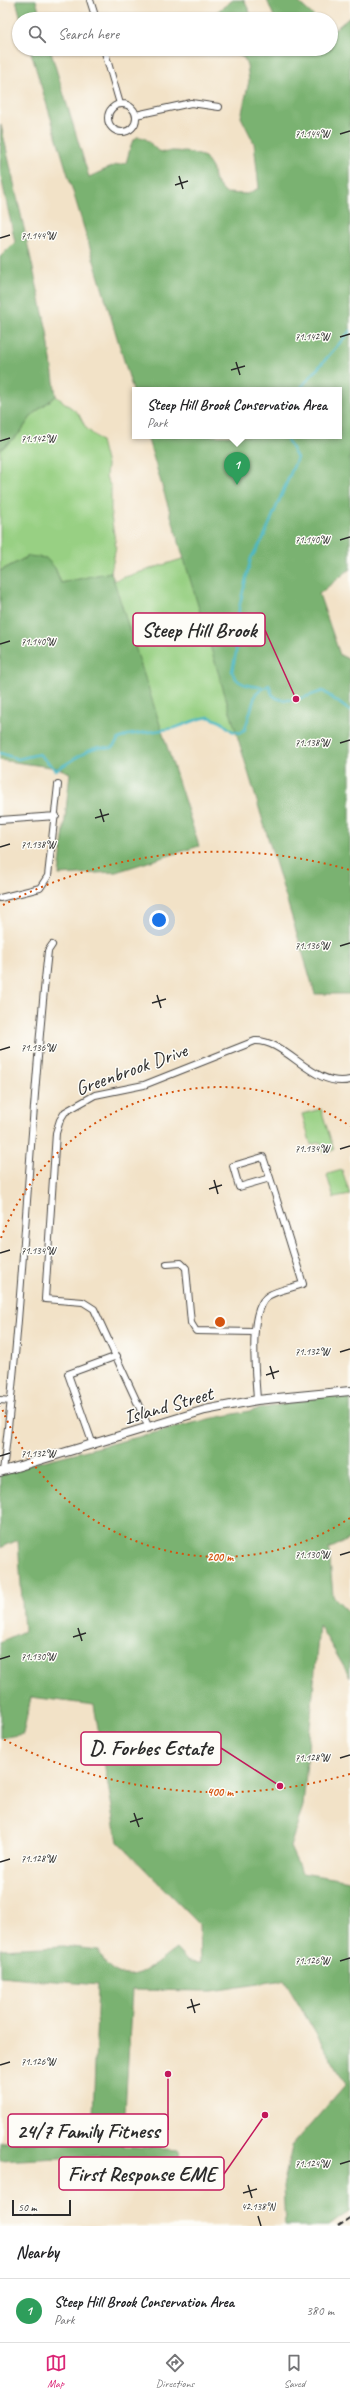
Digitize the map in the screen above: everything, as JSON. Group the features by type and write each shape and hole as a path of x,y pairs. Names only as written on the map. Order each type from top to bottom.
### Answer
{"street":[{"path":"90,0 94,12"},
{"path":"106,56 120,104"},
{"path":"136,115 191,103 219,107"},
{"path":"120,104 130,106 136,115 135,124 129,131 120,133 112,129 107,116 112,108 120,104"},
{"path":"0,898 33,891 44,885 50,870 58,785"},
{"path":"0,820 56,816"},
{"path":"1,1472 11,1401 39,1031 48,951 52,945"},
{"name":"Greenbrook Drive","path":"149,1428 94,1309 89,1305 45,1299 56,1133 60,1120 65,1112 95,1095 144,1085 255,1040 277,1048 330,1080 350,1080"},
{"path":"257,1400 255,1332 260,1306 269,1295 303,1284 270,1178 263,1157 233,1166 239,1187 270,1178"},
{"path":"167,1264 181,1262 188,1271 191,1324 196,1331 255,1332"},
{"path":"93,1445 68,1374 117,1356"},
{"name":"Island Street","path":"1,1472 205,1410 257,1400 350,1392"},
{"path":"0,1400 11,1401"}],"green space":[{"path":"16,0 36,0 39,12 19,12"},
{"path":"233,0 244,0 250,12 217,12"},
{"path":"267,0 296,0 309,12 272,12"},
{"path":"350,17 350,569 319,594 340,655 350,660 350,994 315,994 148,439 342,439 342,387 132,387 32,56 52,56 89,177 113,166 126,163 132,142 137,137 142,137 162,152 184,152 205,157 212,168 215,181 225,193 247,194 259,188 254,143 241,117 249,81 247,65 244,58 240,56 338,56 338,27"},
{"path":"1,125 47,331 56,396 33,414 19,434 0,450 0,257 15,242 0,172"},
{"path":"56,396 78,413 86,428 101,441 107,465 106,477 111,487 111,516 116,547 111,572 61,583 55,568 29,556 0,571 0,450 19,434 33,414"},
{"path":"331,439 334,439 237,733 221,722 209,717 175,728 128,735 21,610 185,558"},
{"path":"29,556 46,558 55,568 61,583 111,572 199,846 116,872 59,875 70,773 58,768 0,760 0,571"},
{"path":"321,1109 334,1150 324,1153 320,1142 311,1145 302,1114"},
{"path":"342,1170 350,1195 334,1198 327,1176 328,1174"},
{"path":"350,1391 350,1539 329,1549 333,1596 350,1613 350,1677 319,1625 303,1806 290,1847 302,1873 350,1881 350,2211 329,2226 285,2226 283,2186 292,2146 346,2084 284,1980 212,1991 132,1990 123,2146 179,2150 180,2161 98,2156 0,2161 0,2142 92,2142 98,1985 0,1976 0,1949 63,1946 98,1950 108,1966 117,1972 126,1975 135,1974 152,1967 176,1949 188,1962 200,1963 199,1924 118,1842 94,1705 31,1697 23,1734 0,1738 0,1642 24,1631 18,1540 0,1548 0,1472 209,1419"}],"waterway":[{"path":"302,387 350,331"},
{"path":"262,687 240,682 234,676 232,671 236,653 239,608 251,558 263,539 297,458 287,439"},
{"path":"0,753 18,759 39,754 56,770 89,750 98,747 112,748 119,739 128,735 175,728 199,719 209,717 221,722 232,731 241,733 245,729 256,693 269,685 273,695 279,699 285,700 298,699 323,691 350,711"}],"railway":[{"path":"338,2226 350,2218"}],"place":[{"name":"Steep Hill Brook Conservation Area","path":"237,485"},
{"name":"Steep Hill Brook","path":"296,699"},
{"name":"D. Forbes Estate","path":"280,1786"},
{"name":"24/7 Family Fitness","path":"168,2074"},
{"name":"First Response EME","path":"265,2115"}]}
